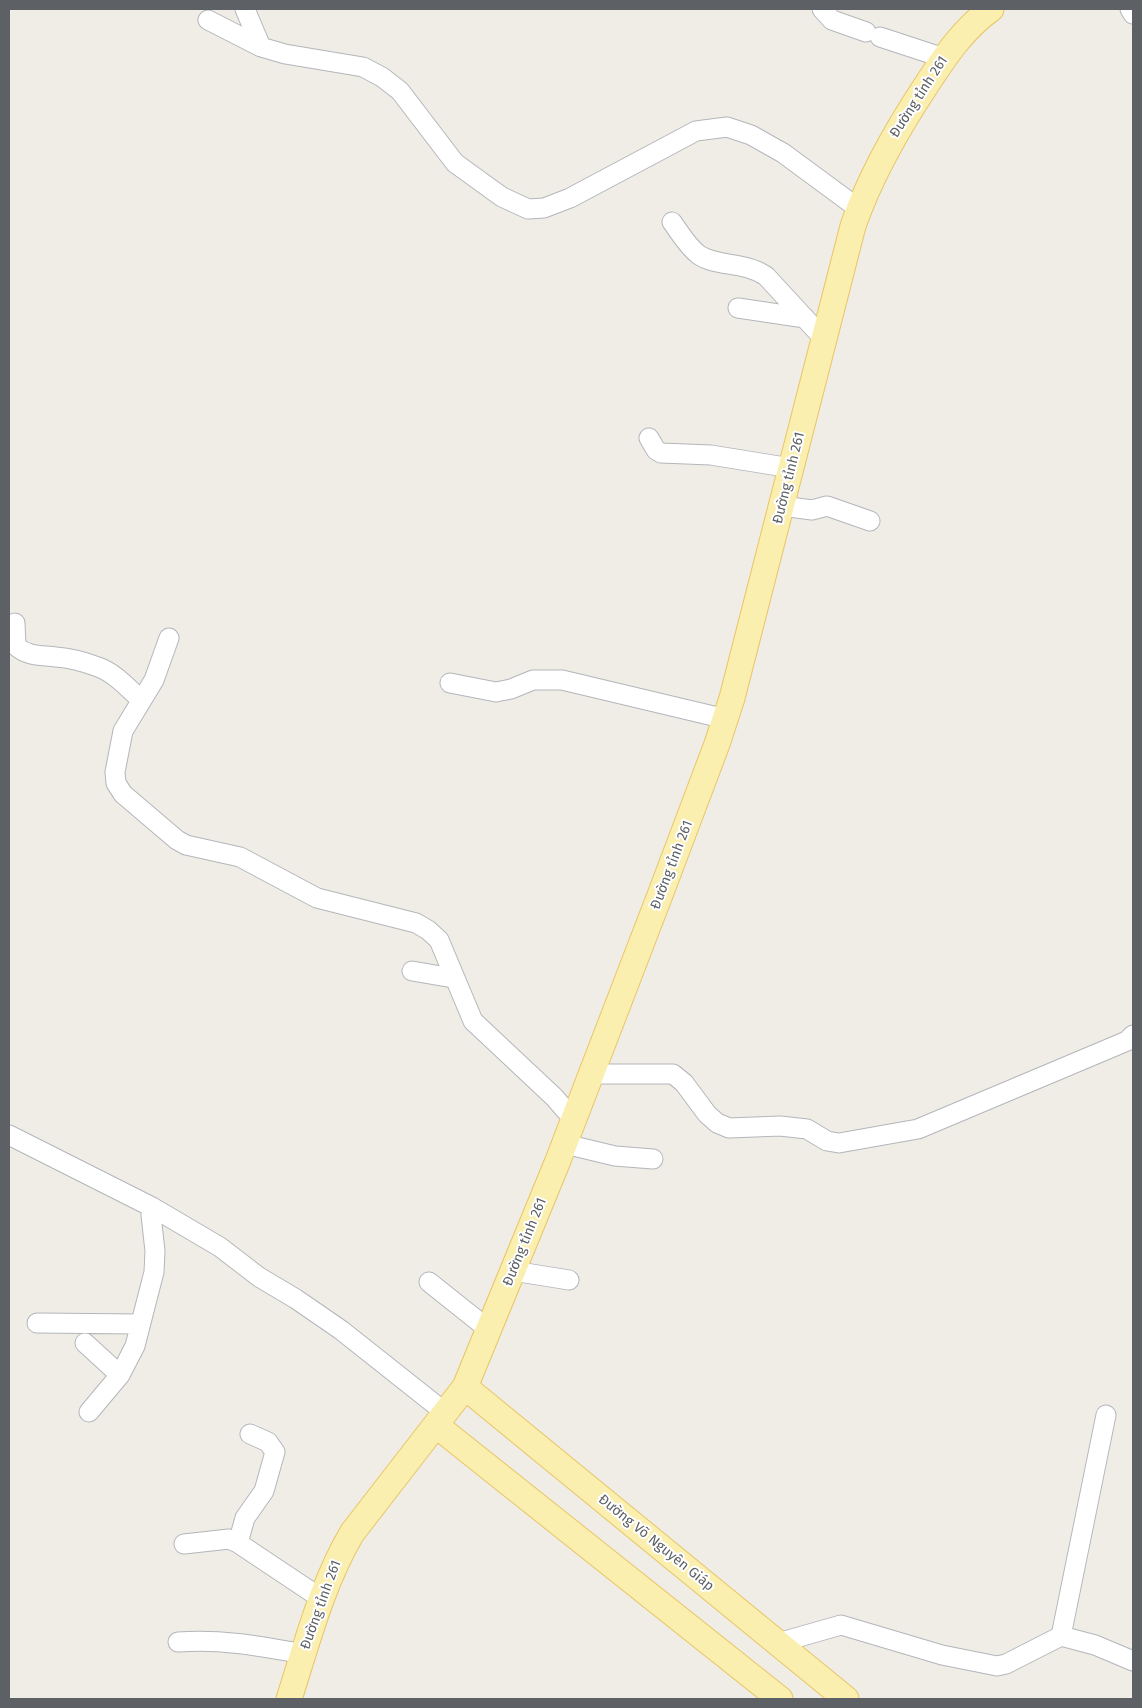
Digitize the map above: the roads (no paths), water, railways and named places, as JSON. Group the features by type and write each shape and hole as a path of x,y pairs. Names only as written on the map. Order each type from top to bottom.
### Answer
{"main road":[{"name":"Đường tỉnh 261","path":"289,1699 338,1556 352,1533 466,1388 488,1329 592,1074 726,719 859,209 891,141 944,58 970,27 991,9"},
{"name":"Đường Võ Nguyên Giáp","path":"466,1388 846,1699"},
{"path":"442,1420 780,1699"}],"street":[{"path":"245,9 262,47"},
{"path":"822,9 832,20 944,58"},
{"path":"1130,9 1133,14"},
{"path":"208,20 262,47 285,54 363,67 382,77 400,91 455,163 502,197 528,209 544,208 570,198 696,131 727,127 751,135 783,153 859,209"},
{"path":"672,222 693,250 701,256 754,268 766,276 824,339"},
{"path":"738,308 805,318"},
{"path":"649,438 656,450 661,453 711,455 791,468"},
{"path":"782,506 812,510 827,506 870,521"},
{"path":"14,623 16,646 21,650 29,654 74,660 100,667 111,673 141,700"},
{"path":"169,638 154,680 123,731 115,772 116,784 123,794 176,840 186,845 240,857 317,898 416,923 428,930 439,940 473,1021 554,1097 574,1120"},
{"path":"450,683 496,692 512,689 533,680 562,680 726,719"},
{"path":"412,970 454,978"},
{"path":"592,1074 673,1074 684,1084 707,1114 717,1123 729,1128 780,1126 807,1129 827,1141 839,1143 918,1129 1131,1041"},
{"path":"9,1135 152,1207 220,1247 259,1277 296,1299 341,1330 442,1420"},
{"path":"565,1144 614,1156 653,1159"},
{"path":"89,1412 120,1375 135,1346 154,1272 155,1251 150,1215 152,1207"},
{"path":"513,1271 569,1280"},
{"path":"429,1282 488,1329"},
{"path":"37,1323 140,1324"},
{"path":"85,1343 120,1375"},
{"path":"1061,1636 1106,1415"},
{"path":"238,1543 245,1518 264,1491 275,1452 268,1442 250,1434"},
{"path":"184,1544 229,1539 238,1543 322,1599"},
{"path":"778,1643 841,1625 942,1655 996,1666 1006,1664 1061,1636 1095,1645 1133,1661"},
{"path":"178,1642 233,1641 304,1654"}]}
